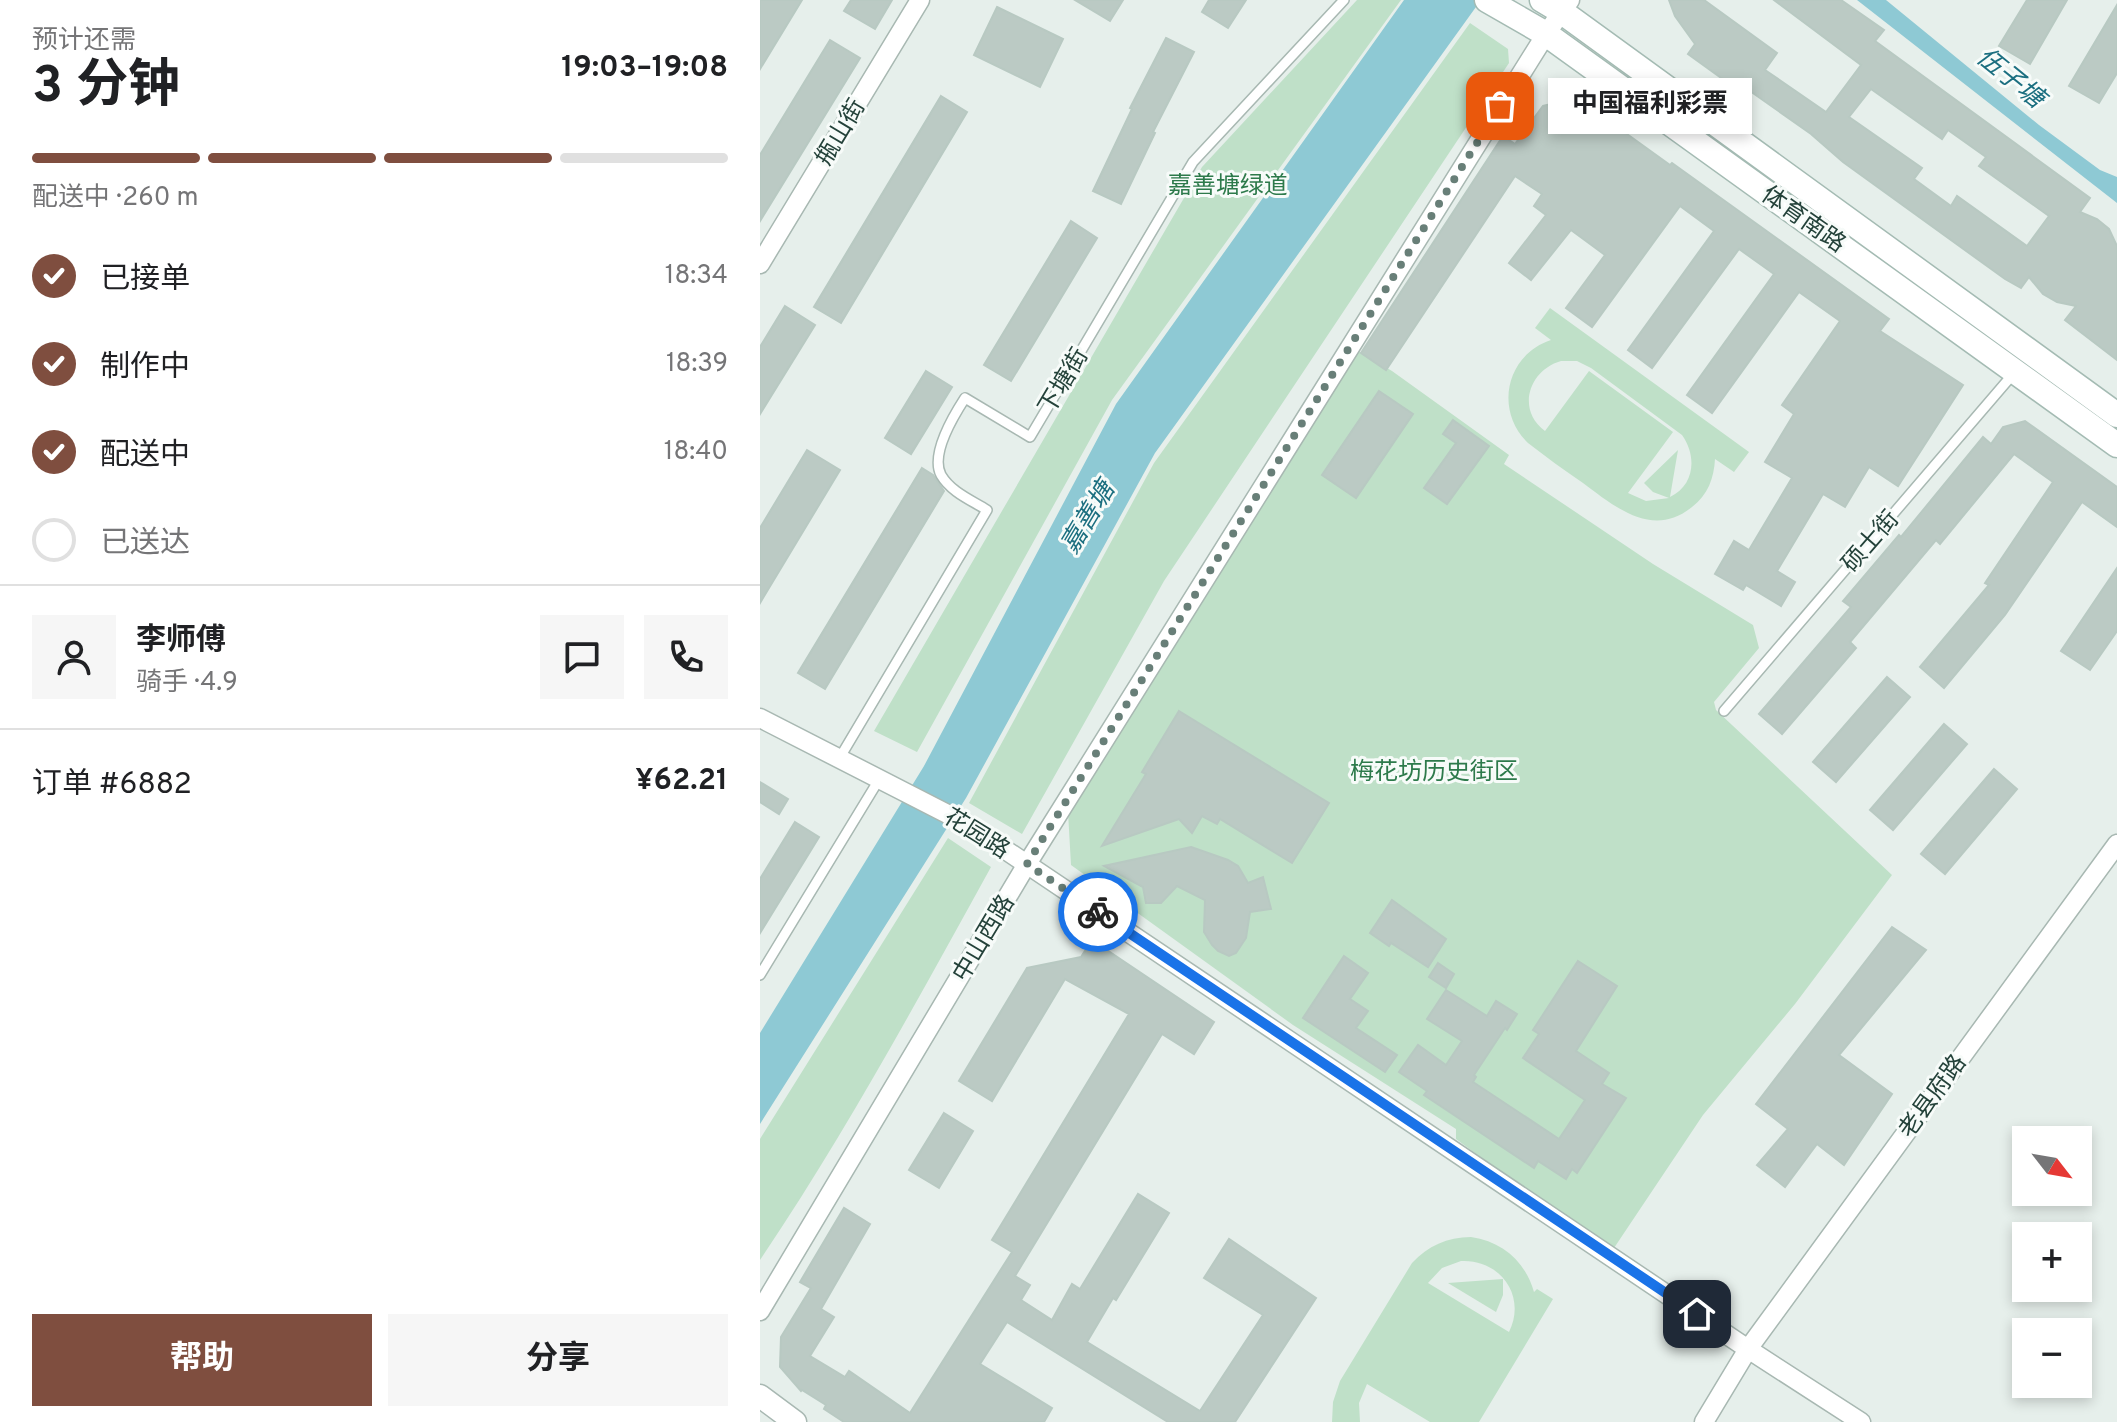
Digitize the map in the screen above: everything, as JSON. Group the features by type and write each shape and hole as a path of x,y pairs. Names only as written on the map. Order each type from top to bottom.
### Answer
{"main road":[{"name":"体育南路","path":"1487,0 1546,34 2117,445"},
{"name":"体育南路","path":"1558,4 2117,415"}],"street":[{"name":"甁山街","path":"760,264 920,0"},
{"name":"中山西路","path":"760,1311 1027,864 1546,34 1558,4"},
{"name":"花园路","path":"760,718 967,824 1861,1422"},
{"name":"老县府路","path":"1704,1422 1748,1349 2117,844"},
{"path":"760,1396 795,1422"}],"lane":[{"name":"下塘街","path":"839,759 987,510 959,493 940,473 938,461 943,440 965,398 1030,437 1193,162 1344,0"},
{"name":"硕士街","path":"1724,711 2016,371"},
{"path":"760,975 880,778"}],"green space":[{"name":"嘉善塘绿道","path":"1357,0 1401,0 1112,400 917,752 874,731 1202,167"},
{"name":"嘉善塘绿道","path":"1470,23 1508,49 1509,63 1164,581 1022,834 969,803 1154,463"},
{"path":"1550,308 1749,452 1734,472 1715,459 1706,492 1692,507 1677,516 1649,520 1621,510 1528,443 1517,430 1508,400 1515,370 1536,347 1551,340 1535,328","holes":["1561,361 1577,361 1682,435 1690,452 1691,469 1689,478 1678,492 1670,497 1678,450 1644,483 1653,492 1669,498 1646,501 1628,493 1673,432 1589,371 1545,431 1536,422 1529,402 1534,382 1550,366"]},
{"name":"梅花坊历史街区","path":"1355,349 1392,371 1509,455 1504,464 1653,564 1753,625 1759,648 1714,702 1716,710 1892,875 1795,1004 1703,1115 1614,1248 1554,1211 1456,1139 1456,1129 1293,1025 1071,865 1068,812"},
{"path":"948,838 991,867 851,1116 760,1260 760,1139"},
{"path":"1471,1237 1503,1248 1519,1262 1534,1292 1537,1289 1553,1299 1479,1422 1430,1422 1367,1384 1359,1403 1360,1422 1332,1422 1333,1402 1340,1381 1412,1263 1438,1244","holes":["1461,1261 1475,1262 1498,1273 1512,1293 1514,1319 1509,1332 1428,1283 1442,1268"]},
{"path":"1503,1279 1503,1295 1496,1312 1448,1283"}],"water":[{"name":"嘉善塘","path":"1404,0 1481,0 1155,453 966,798 760,1124 760,1033 924,766 1116,404"},
{"path":"1857,0 1886,0 2039,125 2100,170 2117,177 2117,203"}],"building":[{"path":"760,0 802,0 760,69"},
{"path":"851,0 892,0 875,29 844,11"},
{"path":"1075,0 1123,0 1110,21"},
{"path":"1209,0 1246,0 1228,28 1202,12"},
{"path":"1669,0 1704,0 1777,53 1765,70 1826,112 1861,65 1774,0 1841,0 1884,30 1875,41 2090,198 2080,212 2097,219 2109,229 2117,246 2117,360 2065,320 2076,306 2057,302 2043,294 2029,277 2021,288 2005,279 1843,162 1811,134 1750,91 1746,96 1688,54 1695,44 1675,16","holes":["1871,89 1942,139 1948,130 1986,157 1979,166 2049,216 2027,246 1957,196 1951,206 1914,179 1922,168 1849,117"]},
{"path":"2027,0 2067,0 2030,64 1999,46"},
{"path":"2117,5 2117,73 2099,103 2069,86"},
{"path":"997,7 1063,39 1040,87 974,55"},
{"path":"1166,38 1194,52 1121,204 1093,191"},
{"path":"830,40 860,58 760,221 760,155"},
{"path":"941,96 967,112 841,323 814,307"},
{"path":"1577,98 1889,319 1880,331 1963,385 1898,486 1869,467 1845,507 1823,494 1777,571 1795,582 1781,606 1746,585 1743,590 1715,574 1734,541 1749,550 1792,478 1765,462 1794,414 1782,405 1840,321 1799,292 1712,413 1687,395 1774,274 1739,249 1652,368 1628,350 1714,231 1680,206 1592,327 1566,308 1605,255 1571,230 1531,280 1509,263 1546,215 1534,206 1542,194 1515,176 1386,370 1361,353 1503,136 1515,144 1543,106"},
{"path":"1071,221 1097,238 1011,381 984,365"},
{"path":"785,306 815,325 760,414 760,347"},
{"path":"926,371 952,387 911,454 885,438"},
{"path":"1379,391 1413,414 1356,498 1322,475"},
{"path":"1453,420 1489,446 1447,504 1424,488 1456,443 1443,434"},
{"path":"2025,421 2117,487 2117,527 2082,502 2005,615 1944,688 1920,667 1989,585 1985,583 2053,482 2014,454 1940,544 1936,540 1850,642 1856,648 1782,734 1759,714 1851,607 1843,601 1899,535 1901,537 1983,437 1991,444 2003,427"},
{"path":"807,450 840,470 760,603 760,528"},
{"path":"922,468 933,475 944,491 825,689 798,673"},
{"path":"2117,568 2117,631 2090,670 2061,651"},
{"path":"1887,677 1910,697 1836,782 1813,762"},
{"path":"1179,711 1329,803 1292,863 1220,819 1217,824 1202,816 1192,833 1179,819 1102,846 1146,774 1142,772"},
{"path":"1944,724 1967,744 1893,830 1870,810"},
{"path":"1994,769 2017,789 1945,874 1921,854"},
{"path":"760,782 788,799 779,814 760,802"},
{"path":"795,822 819,837 760,933 760,879"},
{"path":"1191,847 1238,866 1248,883 1263,877 1271,909 1250,912 1246,938 1236,953 1229,956 1218,951 1204,932 1205,900 1177,886 1161,903 1146,903 1143,887 1104,866"},
{"path":"1392,900 1446,939 1428,967 1370,933"},
{"path":"1892,927 1926,950 1839,1055 1892,1094 1844,1165 1817,1144 1785,1187 1757,1165 1788,1129 1756,1104"},
{"path":"1092,940 1214,1022 1194,1054 1162,1034 1015,1276 1030,1285 1021,1300 1052,1320 1072,1284 1080,1289 1138,1194 1169,1213 1087,1342 1200,1411 1263,1315 1204,1278 1229,1239 1316,1298 1235,1422 1168,1422 1007,1322 980,1364 1052,1408 1044,1422 844,1422 824,1409 826,1405 801,1391 780,1367 781,1337 811,1288 800,1282 844,1208 870,1224 821,1309 834,1317 810,1356 845,1377 849,1371 910,1413 1012,1252 992,1240 1129,1014 1065,979 992,1101 959,1081 1027,968 1081,957"},
{"path":"1344,956 1368,973 1350,999 1368,1011 1356,1028 1397,1055 1385,1072 1303,1018"},
{"path":"1578,961 1617,986 1576,1051 1609,1073 1602,1084 1626,1098 1577,1173 1572,1169 1566,1179 1538,1161 1534,1168 1424,1095 1427,1091 1399,1072 1418,1045 1446,1065 1462,1041 1427,1019 1446,990 1487,1016 1496,1001 1517,1014 1474,1075 1473,1082 1559,1139 1585,1100 1523,1058 1539,1034 1533,1030"},
{"path":"1438,963 1454,974 1446,988 1429,977"},
{"path":"944,1113 973,1131 939,1188 909,1170"}],"way so far":[{"path":"1098,912 1027,864 1500,106"}],"place":[{"name":"中国福利彩票","path":"1500,106"}],"route":[{"path":"1098,912 1697,1314"}],"water label":[{"name":"伍子塘","path":"2011,77"}]}
